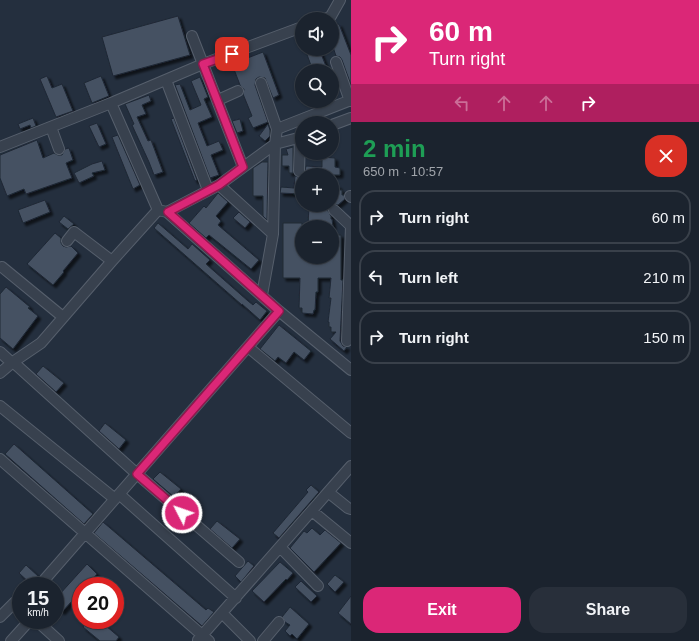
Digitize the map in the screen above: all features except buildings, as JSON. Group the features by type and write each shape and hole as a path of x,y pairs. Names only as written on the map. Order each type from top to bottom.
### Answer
{"street":[{"path":"333,12 340,0"},
{"path":"0,147 111,103 203,64 295,30"},
{"path":"192,36 243,167"},
{"path":"278,129 350,100 336,62"},
{"path":"166,80 208,190"},
{"path":"261,83 278,129 275,144 273,234 262,295"},
{"path":"218,100 238,91"},
{"path":"111,103 163,211 279,311 351,370"},
{"path":"339,122 351,118"},
{"path":"51,127 59,149"},
{"path":"0,373 12,362 41,343 112,261 163,211 219,185 275,144 295,139"},
{"path":"219,185 273,234"},
{"path":"336,212 351,226 347,341"},
{"path":"67,241 74,232 112,261"},
{"path":"2,267 63,317"},
{"path":"47,577 279,311"},
{"path":"248,346 351,433"},
{"path":"0,352 137,474 239,562"},
{"path":"0,406 117,497 236,598"},
{"path":"0,459 203,639 222,613 351,466"},
{"path":"328,492 351,509"},
{"path":"312,511 351,543"},
{"path":"280,548 318,586"},
{"path":"0,617 12,605"},
{"path":"222,613 250,641"},
{"path":"263,641 279,622"},
{"path":"11,641 22,629"},
{"path":"46,629 60,641"}],"route":[{"path":"182,513 137,474 279,311 168,212 219,185 243,167 203,64 232,54"}]}
